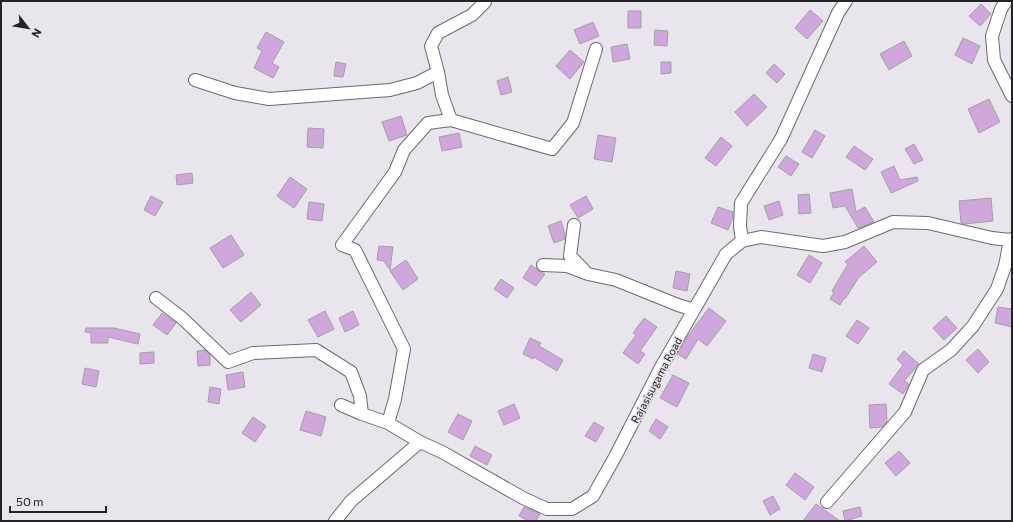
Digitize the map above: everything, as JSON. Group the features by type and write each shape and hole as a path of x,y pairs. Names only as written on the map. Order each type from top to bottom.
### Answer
{"street":[{"path":"742,241 740,226 741,203 781,139 838,13 846,1"},
{"path":"1006,1 1000,9 992,36 994,60 1012,96"},
{"path":"451,120 442,95 431,46 438,33 472,15 485,2"},
{"path":"388,423 395,399 404,350 355,250 342,245 395,172 404,150 428,123 451,120 552,149 573,123 596,48"},
{"path":"195,80 235,93 269,99 390,90 417,83 438,72"},
{"name":"Rajasisugama Road","path":"341,405 388,423 523,498 547,509 572,509 594,496 660,369 726,254 742,241 761,237 823,246 845,242 893,222 928,223 992,238 1011,240"},
{"path":"574,224 570,256 588,274"},
{"path":"827,502 905,412 923,370 950,350 973,326 997,289 1005,266 1011,240"},
{"path":"543,265 568,266 588,274 616,280 694,310"},
{"path":"156,298 182,318 228,362 253,353 316,350 351,372 360,396 362,414"},
{"path":"335,521 351,501 420,442"}],"building":[{"path":"981,4 991,14 980,26 969,16"},
{"path":"810,10 823,21 807,39 795,28"},
{"path":"628,11 641,11 641,28 628,28"},
{"path":"593,22 599,36 580,44 574,30"},
{"path":"655,30 668,31 667,46 654,45"},
{"path":"266,32 284,42 272,63 279,67 273,78 254,68 262,51 257,48"},
{"path":"963,38 980,46 972,64 955,55"},
{"path":"904,41 912,56 889,70 880,54"},
{"path":"627,44 630,59 613,62 611,47"},
{"path":"570,50 584,62 570,79 556,66"},
{"path":"336,62 346,64 343,77 334,76"},
{"path":"661,62 671,62 671,73 661,74"},
{"path":"774,64 785,74 777,83 766,73"},
{"path":"508,77 512,92 501,95 497,81"},
{"path":"754,94 767,107 747,126 735,112"},
{"path":"989,99 1000,122 979,133 968,109"},
{"path":"401,116 407,135 389,141 382,122"},
{"path":"308,128 324,129 323,148 307,147"},
{"path":"815,130 825,136 812,158 802,152"},
{"path":"459,133 462,147 442,151 439,137"},
{"path":"598,135 616,138 612,162 594,159"},
{"path":"721,137 732,146 716,166 705,158"},
{"path":"914,144 923,160 914,164 905,149"},
{"path":"854,146 873,159 865,170 846,157"},
{"path":"786,156 799,164 791,176 778,167"},
{"path":"894,166 900,180 917,177 918,181 891,193 881,172"},
{"path":"192,173 193,183 177,185 176,175"},
{"path":"290,177 307,189 294,208 277,196"},
{"path":"852,189 856,212 865,207 874,222 858,228 845,206 833,208 830,193"},
{"path":"809,194 811,213 799,214 798,195"},
{"path":"151,196 163,202 155,216 144,210"},
{"path":"586,196 593,209 578,218 570,205"},
{"path":"991,198 993,221 961,223 959,201"},
{"path":"779,201 783,215 769,220 764,206"},
{"path":"309,202 324,204 322,221 307,219"},
{"path":"718,207 733,212 733,217 728,230 711,223"},
{"path":"561,221 565,239 554,243 548,226"},
{"path":"231,235 244,255 223,268 210,248"},
{"path":"379,246 393,247 390,270 384,261 377,260"},
{"path":"864,246 877,262 859,277 840,305 830,299 834,292 832,291 848,264 845,262"},
{"path":"809,255 822,263 810,283 797,275"},
{"path":"406,260 418,279 403,290 390,271"},
{"path":"531,265 545,274 536,286 523,278"},
{"path":"676,271 690,274 687,291 673,288"},
{"path":"501,279 514,288 507,298 494,289"},
{"path":"251,292 261,305 241,322 230,310"},
{"path":"998,307 1012,309 1012,327 995,323"},
{"path":"709,308 726,321 707,346 698,339 686,359 677,354 687,337"},
{"path":"325,311 334,329 318,337 308,320"},
{"path":"353,311 359,325 345,332 339,318"},
{"path":"162,313 176,323 167,335 153,325"},
{"path":"946,316 957,328 944,340 933,328"},
{"path":"644,318 657,327 640,351 645,354 638,364 623,353 636,335 633,333"},
{"path":"857,320 869,328 858,344 846,336"},
{"path":"86,328 114,328 140,334 138,344 108,337 108,343 91,343 91,333 85,332"},
{"path":"530,338 541,343 539,346 563,360 557,371 534,357 533,359 523,354"},
{"path":"978,349 989,362 978,373 966,360"},
{"path":"205,350 210,355 210,365 198,366 197,351"},
{"path":"904,351 919,364 904,381 909,384 903,394 889,384 903,365 897,359"},
{"path":"154,352 154,363 140,364 140,353"},
{"path":"813,354 826,358 822,372 809,368"},
{"path":"85,368 99,371 96,387 82,384"},
{"path":"243,372 245,387 228,390 226,375"},
{"path":"673,375 689,383 677,407 660,398"},
{"path":"210,387 221,389 219,404 208,402"},
{"path":"514,404 520,418 504,425 498,411"},
{"path":"886,404 887,422 882,427 870,428 869,405"},
{"path":"306,411 326,417 321,436 300,430"},
{"path":"458,414 472,421 463,440 448,432"},
{"path":"253,417 266,426 255,442 242,433"},
{"path":"656,419 668,427 660,439 649,431"},
{"path":"594,422 604,428 596,442 585,436"},
{"path":"475,446 492,455 487,465 470,456"},
{"path":"899,451 910,463 896,476 885,463"},
{"path":"795,473 814,487 805,500 786,485"},
{"path":"773,496 780,509 770,515 763,501"},
{"path":"816,504 840,521 803,521"},
{"path":"524,507 540,514 536,521 529,521 519,516"},
{"path":"860,507 862,516 845,521 843,511"}]}
